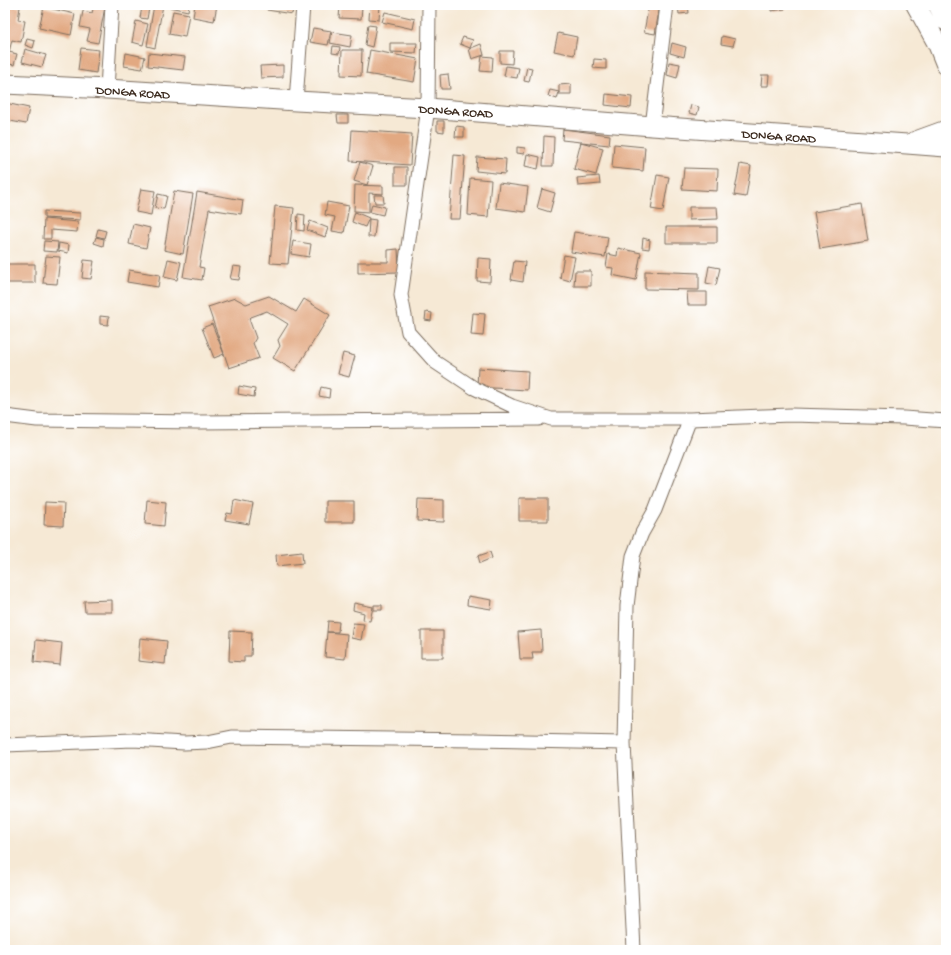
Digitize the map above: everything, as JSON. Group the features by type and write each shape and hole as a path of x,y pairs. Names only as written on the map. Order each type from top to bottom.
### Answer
{"street":[{"path":"108,89 112,5"},
{"path":"296,102 303,5"},
{"path":"429,5 428,108 401,295 408,332 435,362 474,388 512,406 551,419"},
{"path":"652,126 668,5"},
{"path":"916,5 938,45 946,65"},
{"path":"938,5 946,21"},
{"name":"DONGA ROAD","path":"5,84 108,89 296,102 428,108 946,147"},
{"path":"907,144 946,130"},
{"path":"5,416 37,420 198,422 690,419 791,416 904,418 946,421"},
{"path":"634,950 624,743 627,606 633,556 642,533 655,510 690,419"},
{"path":"5,745 133,740 184,743 207,742 232,737 624,743"}],"building":[{"path":"9,5 20,7 18,20 25,21 21,42 12,40 9,52 17,54 14,65 5,63 5,25"},
{"path":"94,5 105,7 98,43 87,41 90,29 80,27 83,11 92,13"},
{"path":"154,5 163,5 155,48 147,46"},
{"path":"170,5 189,5 188,11 169,7"},
{"path":"195,5 217,5 214,21 193,17"},
{"path":"268,5 294,5 292,14 267,10"},
{"path":"370,5 380,5 379,20 369,19"},
{"path":"649,5 660,5 655,34 644,32"},
{"path":"678,5 688,5 689,13 679,14"},
{"path":"771,5 784,5 785,9 771,11"},
{"path":"340,6 362,7 361,19 339,18"},
{"path":"44,7 75,14 71,35 39,28"},
{"path":"142,7 149,8 147,19 140,18"},
{"path":"173,11 189,14 185,37 169,34"},
{"path":"385,12 415,19 413,29 382,22"},
{"path":"136,21 148,24 143,45 132,42"},
{"path":"368,25 376,26 372,47 365,45"},
{"path":"313,28 331,31 328,45 310,42"},
{"path":"332,32 352,35 350,47 330,43"},
{"path":"558,33 577,37 574,55 554,51"},
{"path":"722,36 735,39 733,46 721,44"},
{"path":"463,37 473,40 470,48 460,44"},
{"path":"27,39 35,41 33,48 25,45"},
{"path":"390,43 417,43 416,53 390,52"},
{"path":"672,43 686,47 684,57 670,53"},
{"path":"481,44 484,55 472,59 469,49"},
{"path":"333,46 340,47 339,54 332,53"},
{"path":"81,48 99,50 96,73 78,70"},
{"path":"25,49 46,55 42,67 22,62"},
{"path":"342,50 362,50 361,76 341,75"},
{"path":"370,50 418,59 414,82 366,74"},
{"path":"500,51 513,51 512,64 500,63"},
{"path":"126,53 145,57 142,69 124,66"},
{"path":"149,53 185,57 183,70 148,66"},
{"path":"482,56 493,57 492,72 480,71"},
{"path":"594,59 606,60 606,69 593,68"},
{"path":"669,62 680,64 677,78 667,75"},
{"path":"283,65 283,77 261,78 260,66"},
{"path":"506,66 519,68 517,78 504,76"},
{"path":"527,67 532,68 529,82 524,81"},
{"path":"448,74 450,89 441,89 440,75"},
{"path":"762,75 769,75 768,86 761,86"},
{"path":"571,84 571,94 559,94 559,85"},
{"path":"550,90 559,92 557,99 548,96"},
{"path":"606,94 632,97 631,108 605,105"},
{"path":"5,103 29,108 26,124 5,120"},
{"path":"691,105 699,107 697,115 689,113"},
{"path":"337,115 348,115 348,123 338,123"},
{"path":"437,121 444,121 444,132 437,131"},
{"path":"456,126 464,127 464,137 455,137"},
{"path":"563,129 610,135 609,145 562,140"},
{"path":"352,130 412,134 410,165 350,161"},
{"path":"544,136 554,137 553,166 543,166"},
{"path":"581,142 603,148 596,175 574,169"},
{"path":"614,144 645,147 643,171 612,168"},
{"path":"517,147 525,148 524,154 517,153"},
{"path":"527,154 540,157 538,169 525,166"},
{"path":"454,155 465,156 460,219 449,219"},
{"path":"477,157 506,159 505,174 476,171"},
{"path":"360,162 373,166 367,185 354,181"},
{"path":"740,164 751,166 746,197 734,195"},
{"path":"395,167 407,167 407,185 395,185"},
{"path":"684,168 718,169 717,191 682,189"},
{"path":"657,175 669,177 663,211 651,209"},
{"path":"599,176 600,184 578,186 577,178"},
{"path":"470,178 491,180 488,217 468,215"},
{"path":"499,183 528,187 525,212 496,208"},
{"path":"355,185 383,186 383,194 369,193 369,212 354,211"},
{"path":"141,189 155,191 151,215 136,212"},
{"path":"542,189 555,193 550,212 537,208"},
{"path":"174,191 193,194 183,254 164,250"},
{"path":"197,192 243,200 241,214 209,209 199,267 204,268 202,280 183,277"},
{"path":"158,194 167,196 164,209 155,208"},
{"path":"374,195 383,195 384,203 375,203"},
{"path":"327,202 349,206 344,233 332,231 335,217 325,215"},
{"path":"372,204 385,207 383,215 370,212"},
{"path":"862,204 868,241 820,249 814,212"},
{"path":"275,206 294,208 288,264 270,263"},
{"path":"689,207 717,207 718,219 689,220"},
{"path":"44,211 80,213 80,220 44,218"},
{"path":"355,212 369,218 365,227 352,222"},
{"path":"298,214 305,215 304,231 297,230"},
{"path":"44,219 78,222 77,232 51,230 51,239 43,239"},
{"path":"369,219 376,220 374,237 368,237"},
{"path":"310,221 328,228 325,237 307,230"},
{"path":"133,224 150,228 146,248 129,244"},
{"path":"666,227 717,227 717,243 666,243"},
{"path":"98,229 106,231 104,238 96,236"},
{"path":"574,232 608,237 605,257 571,252"},
{"path":"96,237 104,239 103,246 94,243"},
{"path":"643,238 650,240 649,249 642,248"},
{"path":"44,241 58,242 57,252 43,251"},
{"path":"293,241 311,244 309,257 291,254"},
{"path":"59,243 69,245 68,253 58,251"},
{"path":"618,248 641,253 636,280 612,275 613,268 606,267 608,254 617,256"},
{"path":"398,249 399,272 358,273 358,262 388,262 388,250"},
{"path":"564,255 575,257 570,281 560,278"},
{"path":"46,256 60,257 57,284 43,283"},
{"path":"478,258 491,259 490,282 477,281"},
{"path":"168,259 181,262 177,280 164,277"},
{"path":"84,260 94,261 91,279 82,278"},
{"path":"514,261 525,262 523,282 511,280"},
{"path":"5,264 35,264 35,283 5,283"},
{"path":"233,266 241,267 239,280 230,279"},
{"path":"709,266 720,268 716,285 706,283"},
{"path":"129,270 160,275 158,287 127,282"},
{"path":"575,271 591,271 591,286 574,286"},
{"path":"645,271 699,273 699,290 645,289"},
{"path":"687,292 707,292 707,305 688,305"},
{"path":"269,296 296,312 304,299 330,315 295,371 273,358 280,346 278,340 288,324 267,311 251,317 249,319 256,338 253,343 259,358 229,368 208,307 235,298 246,304"},
{"path":"426,312 432,313 431,321 425,320"},
{"path":"473,313 485,314 483,336 471,335"},
{"path":"100,316 109,317 108,325 100,324"},
{"path":"212,324 224,354 214,358 202,328"},
{"path":"343,353 355,356 349,377 338,374"},
{"path":"478,368 528,371 527,390 477,387"},
{"path":"239,386 255,389 254,397 238,394"},
{"path":"321,387 330,389 329,398 319,396"},
{"path":"519,498 548,498 548,521 519,521"},
{"path":"418,499 444,500 444,522 417,521"},
{"path":"147,500 166,502 164,526 145,524"},
{"path":"234,500 253,504 249,524 225,520 227,513 232,514"},
{"path":"325,501 354,501 354,522 325,522"},
{"path":"45,502 64,503 63,526 44,525"},
{"path":"302,552 303,563 277,566 276,555"},
{"path":"490,552 492,558 480,563 478,556"},
{"path":"468,596 492,600 491,609 467,605"},
{"path":"112,600 112,612 85,612 84,601"},
{"path":"354,603 373,607 370,621 363,620 364,613 353,610"},
{"path":"374,605 382,605 382,610 374,610"},
{"path":"328,621 339,622 338,632 327,632"},
{"path":"353,623 364,624 361,640 351,638"},
{"path":"541,630 542,652 532,652 533,659 520,659 518,632"},
{"path":"230,631 252,632 251,656 244,656 244,662 229,661"},
{"path":"421,631 443,631 443,658 421,658"},
{"path":"327,632 347,634 345,659 325,657"},
{"path":"140,638 167,641 165,664 138,661"},
{"path":"36,640 62,643 60,665 34,662"}]}
